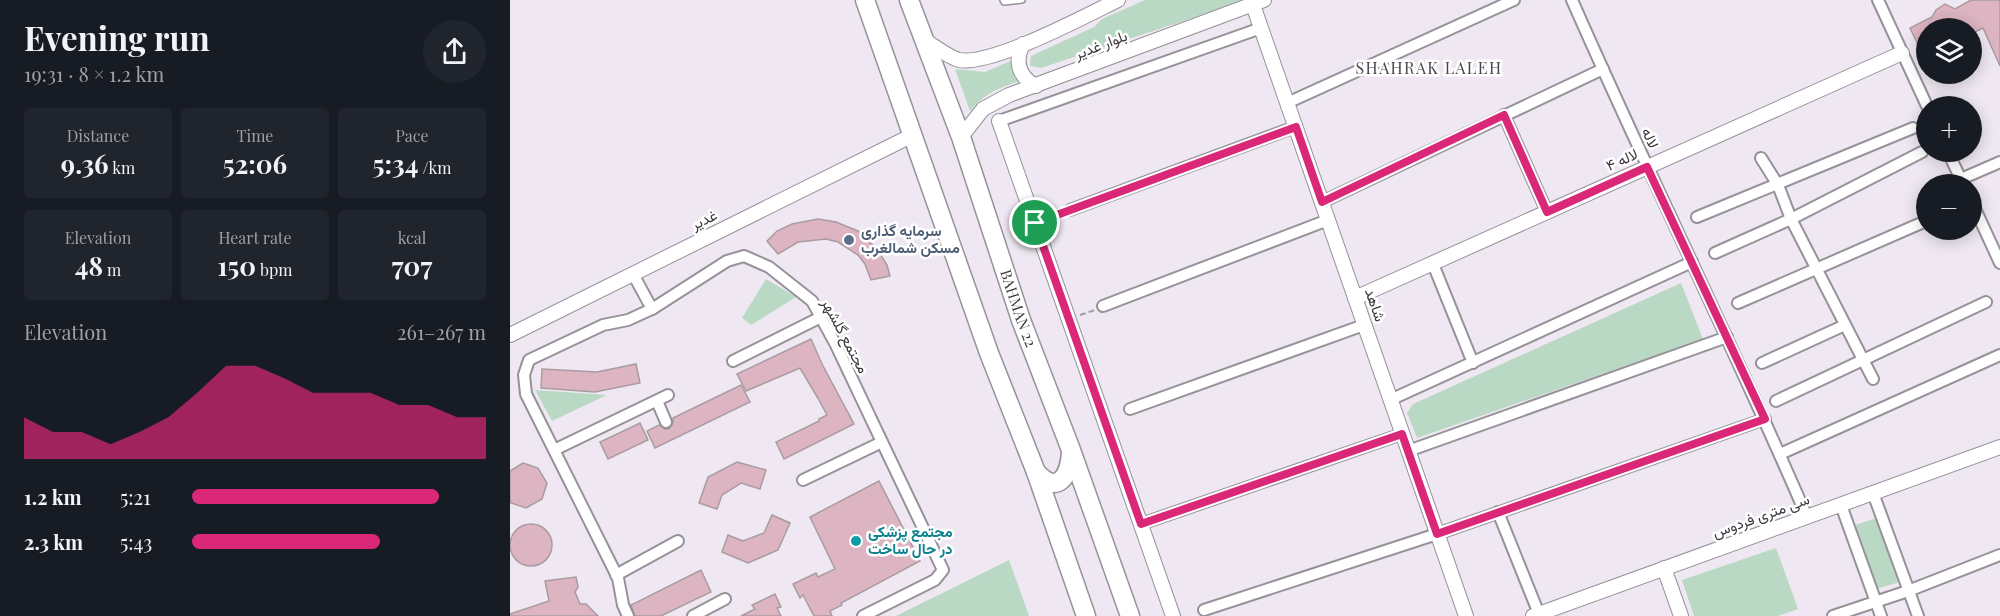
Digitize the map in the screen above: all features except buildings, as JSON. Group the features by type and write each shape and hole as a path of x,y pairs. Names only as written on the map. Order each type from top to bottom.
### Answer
{"highway":[{"path":"865,0 989,352 1036,472 1086,616"},
{"name":"BAHMAN 22","path":"909,0 961,137 1021,320 1071,450 1130,616"},
{"path":"1036,472 1042,479 1059,482 1067,475 1071,450"}],"street":[{"path":"923,39 958,60 987,57 1023,44 1118,0"},
{"path":"1287,103 1514,0"},
{"name":"لاله","path":"1572,0 1765,419 1807,517"},
{"path":"1878,0 1922,96"},
{"name":"شاهد","path":"1258,3 1261,28 1466,616"},
{"name":"بلوار غدیر","path":"961,137 983,109 1009,95 1258,3"},
{"path":"1173,616 999,121 1261,28"},
{"path":"1023,44 1019,52 1019,69 1029,82 1036,86"},
{"name":"لاله ۴","path":"1355,298 1902,53"},
{"path":"1322,202 1603,69"},
{"path":"1504,115 1547,212"},
{"path":"1070,210 1296,127"},
{"path":"1697,217 1913,128"},
{"name":"غدیر","path":"510,335 913,135"},
{"path":"1715,253 1791,219 1916,155"},
{"path":"1761,158 1778,185 1791,219 1873,379"},
{"path":"1977,174 2000,162"},
{"path":"1103,306 1328,220"},
{"path":"1738,303 1916,225"},
{"path":"1982,225 2000,263"},
{"name":"مجتمع گلشهر","path":"652,309 727,261 744,256 769,267 812,301 943,570 935,580 863,616"},
{"path":"1390,400 1692,262"},
{"path":"1432,264 1473,363"},
{"path":"628,616 616,575 526,394 524,375 529,360 603,325 628,320 652,309 633,274"},
{"path":"1776,401 1986,302"},
{"path":"733,361 821,317"},
{"path":"1130,409 1364,325"},
{"path":"1762,363 1845,325"},
{"path":"1408,451 1727,337"},
{"path":"1780,454 2000,356"},
{"path":"554,450 668,395"},
{"path":"657,401 666,422"},
{"path":"1204,610 1437,534 1765,419"},
{"path":"1141,524 1402,434"},
{"path":"803,480 882,442"},
{"name":"سی متری فردوس","path":"1536,615 2000,447"},
{"path":"1873,493 1918,616"},
{"path":"1840,505 1881,616"},
{"path":"1498,512 1536,615"},
{"path":"616,575 678,541"},
{"path":"1833,616 1908,591 2000,555"},
{"path":"1665,568 1681,616"},
{"path":"693,616 725,599"}],"lane":[{"path":"1003,0 1022,0"}],"path":[{"path":"1035,223 1070,210"},
{"path":"1070,319 1103,306"}],"green space":[{"path":"1145,0 1247,0 1041,68 1030,66 1031,56 1094,27 1102,19"},
{"path":"1015,59 1012,64 1014,74 1020,81 992,92 970,111 955,69 985,72"},
{"path":"766,279 796,297 751,325 742,318"},
{"path":"1681,283 1703,339 1417,438 1407,413 1413,404"},
{"path":"535,390 607,395 552,421"},
{"path":"1877,518 1900,582 1876,589 1852,526"},
{"path":"1776,548 1798,609 1778,616 1694,616 1682,580"},
{"path":"1009,560 1029,616 896,616"}],"place":[{"name":"سرمایه گذاری مسکن شمالغرب","path":"849,240"},
{"name":"مجتمع پزشکی در حال ساخت","path":"856,541"}],"district":[{"name":"SHAHRAK LALEH","path":"1429,68"}],"route":[{"path":"1504,115 1547,212 1647,167 1765,419 1437,534 1402,434 1141,524 1035,223 1296,127 1322,202 1504,115"}]}
